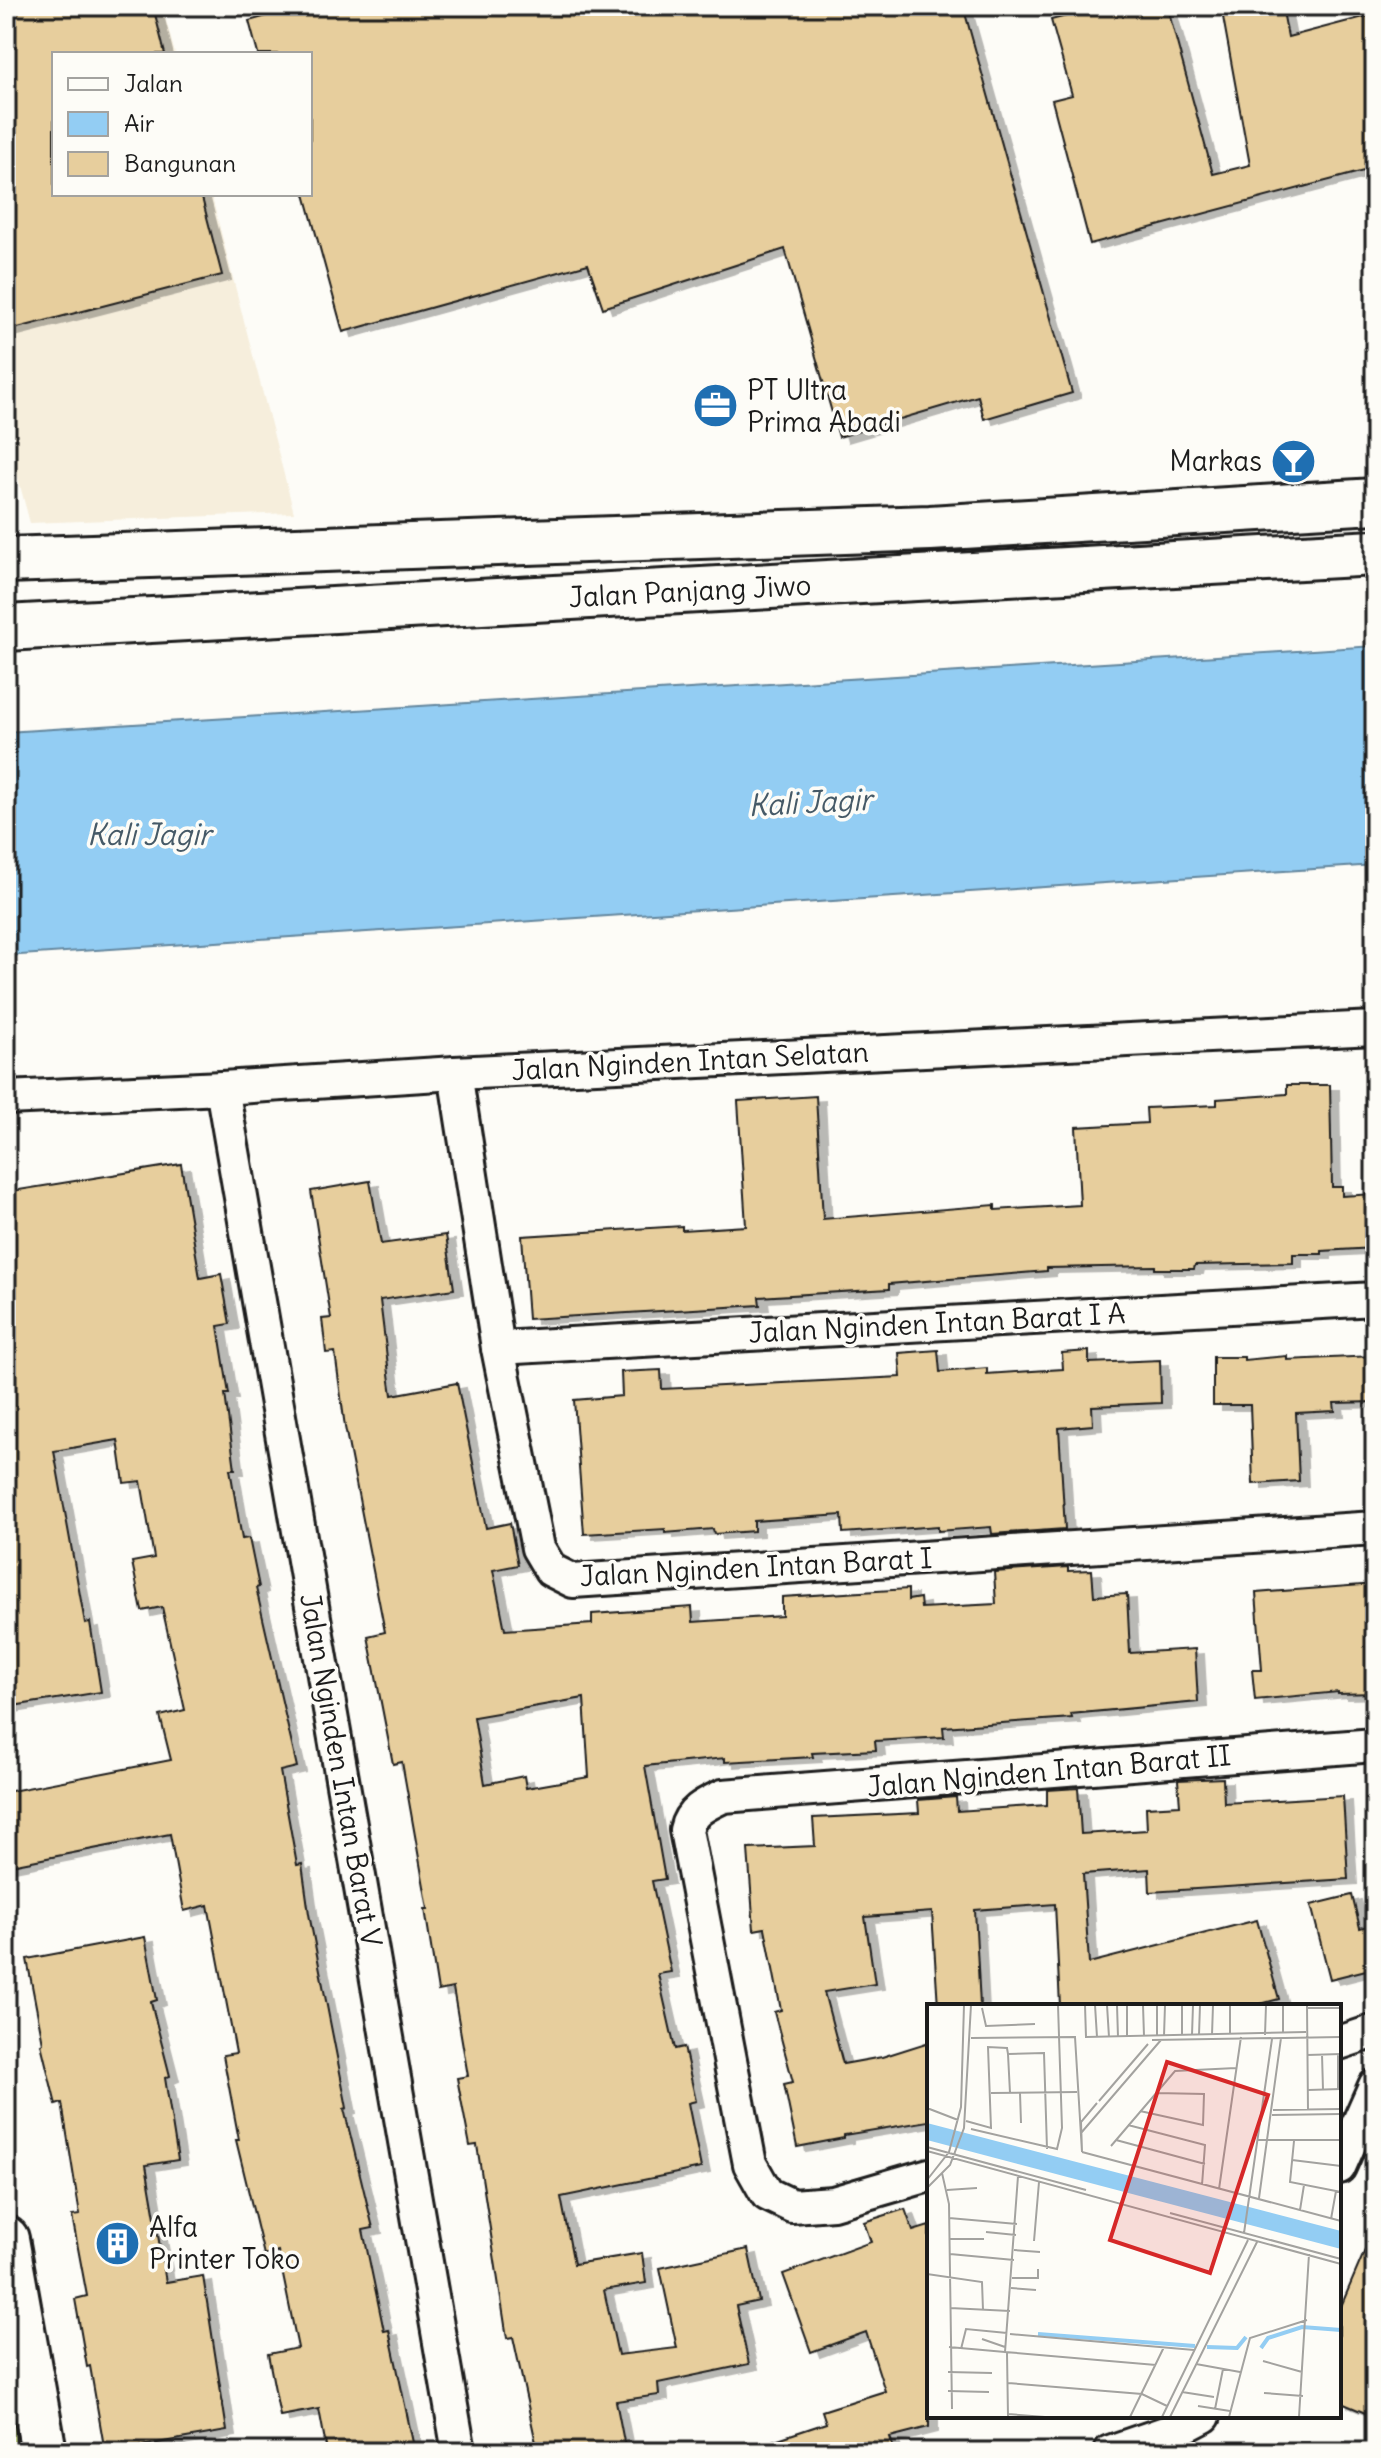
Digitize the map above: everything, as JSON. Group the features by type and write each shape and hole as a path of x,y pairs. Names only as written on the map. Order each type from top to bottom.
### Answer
{"main road":[{"name":"Jalan Panjang Jiwo","path":"6,560 930,528 1375,501"},
{"name":"Jalan Panjang Jiwo","path":"6,628 1375,553"},
{"path":"6,2239 44,2452"}],"street":[{"name":"Jalan Nginden Intan Selatan","path":"6,1098 1375,1028"},
{"name":"Jalan Nginden Intan Barat I","path":"455,1073 498,1348 538,1548 551,1570 573,1581 1375,1528"},
{"name":"Jalan Nginden Intan Barat V","path":"222,1088 459,2452"},
{"name":"Jalan Nginden Intan Barat I A","path":"498,1348 1375,1299"},
{"name":"Jalan Nginden Intan Barat II","path":"927,2176 833,2203 792,2206 767,2194 750,2164 686,1830 693,1814 705,1804 723,1796 1375,1745"},
{"path":"1341,2042 1375,2031"},
{"path":"1341,2162 1375,2086"},
{"path":"1110,2452 1200,2418"}],"shaded area":[{"path":"6,6 162,6 174,52 52,52 52,196 212,196 294,513 30,523 6,433"}],"green space":[{"path":"6,2360 22,2452 6,2452"}],"water":[{"name":"Kali Jagir","path":"1375,646 1375,865 6,956 6,732"}],"building":[{"path":"6,6 153,6 164,52 52,52 52,196 202,196 222,275 6,331"},
{"path":"302,6 963,6 1072,393 984,419 978,396 839,437 785,249 603,308 588,264 343,332 306,196 312,196 312,52 257,52 249,21"},
{"path":"1105,6 1167,6 1213,174 1250,165 1221,6 1282,6 1288,37 1375,14 1375,168 1090,244 1052,100 1072,95 1051,20"},
{"path":"1287,1085 1330,1085 1332,1187 1342,1187 1342,1196 1375,1194 1375,1248 1293,1254 1293,1263 1195,1265 1194,1269 1155,1269 1155,1266 1047,1268 1047,1271 889,1284 889,1289 759,1297 760,1305 528,1319 522,1236 682,1226 682,1230 746,1226 738,1101 816,1096 823,1219 995,1205 995,1210 1080,1205 1076,1127 1147,1123 1146,1108 1217,1105 1217,1099 1287,1094"},
{"path":"181,1164 200,1278 221,1274 230,1324 218,1326 229,1394 225,1394 235,1469 230,1469 242,1539 249,1538 259,1587 256,1588 297,1767 280,1771 297,1865 302,1864 347,2108 344,2109 373,2228 363,2230 384,2331 389,2330 415,2452 327,2452 319,2409 280,2416 268,2354 298,2348 278,2251 264,2255 236,2140 239,2140 223,2055 236,2053 208,1905 184,1911 170,1834 6,1866 6,1792 171,1760 160,1716 185,1710 162,1607 142,1611 132,1562 154,1558 141,1481 124,1483 118,1440 54,1451 85,1623 90,1622 101,1692 6,1707 6,1192"},
{"path":"370,1181 381,1244 446,1235 454,1289 380,1300 392,1395 457,1383 486,1528 510,1523 518,1565 493,1570 505,1630 592,1624 592,1614 692,1607 693,1622 782,1616 782,1597 908,1589 908,1600 920,1598 921,1608 996,1604 994,1572 1068,1567 1068,1571 1092,1570 1094,1596 1127,1594 1130,1653 1195,1649 1198,1702 1071,1714 1072,1718 943,1727 944,1737 875,1741 876,1750 812,1753 813,1757 725,1762 725,1758 645,1766 665,1879 652,1881 671,1972 658,1974 675,2049 684,2047 696,2101 688,2103 701,2168 561,2197 574,2264 642,2253 646,2283 604,2290 618,2355 677,2348 660,2268 748,2249 759,2301 736,2306 749,2364 658,2383 659,2395 616,2401 626,2452 538,2452 513,2337 507,2338 477,2145 470,2146 457,2078 468,2076 453,1988 438,1991 425,1909 428,1909 402,1762 393,1764 368,1636 385,1632 345,1427 335,1352 326,1353 322,1319 331,1318 311,1191","holes":["584,1698 589,1777 526,1788 524,1776 485,1784 474,1717"]},
{"path":"938,1350 940,1372 987,1368 987,1374 1063,1369 1062,1353 1089,1351 1089,1363 1160,1360 1161,1403 1092,1406 1093,1425 1059,1428 1065,1529 992,1534 991,1527 938,1531 938,1526 843,1533 842,1515 754,1521 754,1531 714,1534 713,1529 665,1533 665,1529 584,1534 574,1400 622,1396 621,1372 661,1370 662,1389 901,1377 899,1353"},
{"path":"1287,1356 1287,1360 1374,1356 1375,1402 1334,1403 1335,1411 1296,1413 1299,1481 1253,1484 1250,1405 1213,1405 1213,1357 1244,1357 1244,1360"},
{"path":"1375,1584 1375,1693 1338,1692 1255,1700 1252,1670 1262,1670 1256,1593"},
{"path":"1223,1778 1224,1803 1343,1796 1348,1879 1150,1892 1149,1869 1083,1874 1089,1963 1257,1920 1279,1999 1260,2004 1060,2004 1055,1904 975,1910 980,2004 938,2004 932,1912 865,1917 875,1984 824,1992 843,2064 882,2057 927,2043 927,2121 844,2135 844,2138 797,2147 784,2084 793,2082 774,2012 781,2010 765,1928 754,1930 748,1849 815,1846 813,1818 919,1813 918,1800 956,1797 957,1811 1047,1805 1047,1790 1078,1788 1081,1834 1147,1830 1146,1807 1180,1805 1178,1780"},
{"path":"1352,1895 1360,1928 1375,1924 1375,1956 1367,1958 1370,1969 1330,1979 1311,1905"},
{"path":"145,1937 157,2000 151,2002 170,2076 165,2078 178,2160 146,2165 166,2282 203,2276 227,2431 105,2452 75,2299 87,2296 72,2216 80,2215 62,2103 56,2105 41,2044 27,1959"},
{"path":"905,2209 913,2231 927,2227 929,2427 890,2437 895,2452 755,2452 754,2447 826,2423 822,2411 885,2391 866,2332 811,2352 783,2274 871,2242 864,2222"},
{"path":"1375,2227 1375,2417 1341,2403 1341,2306"}],"place":[{"name":"PT Ultra Prima Abadi","path":"716,406"},
{"name":"Markas","path":"1293,461"},
{"name":"Alfa Printer Toko","path":"118,2243"}]}
